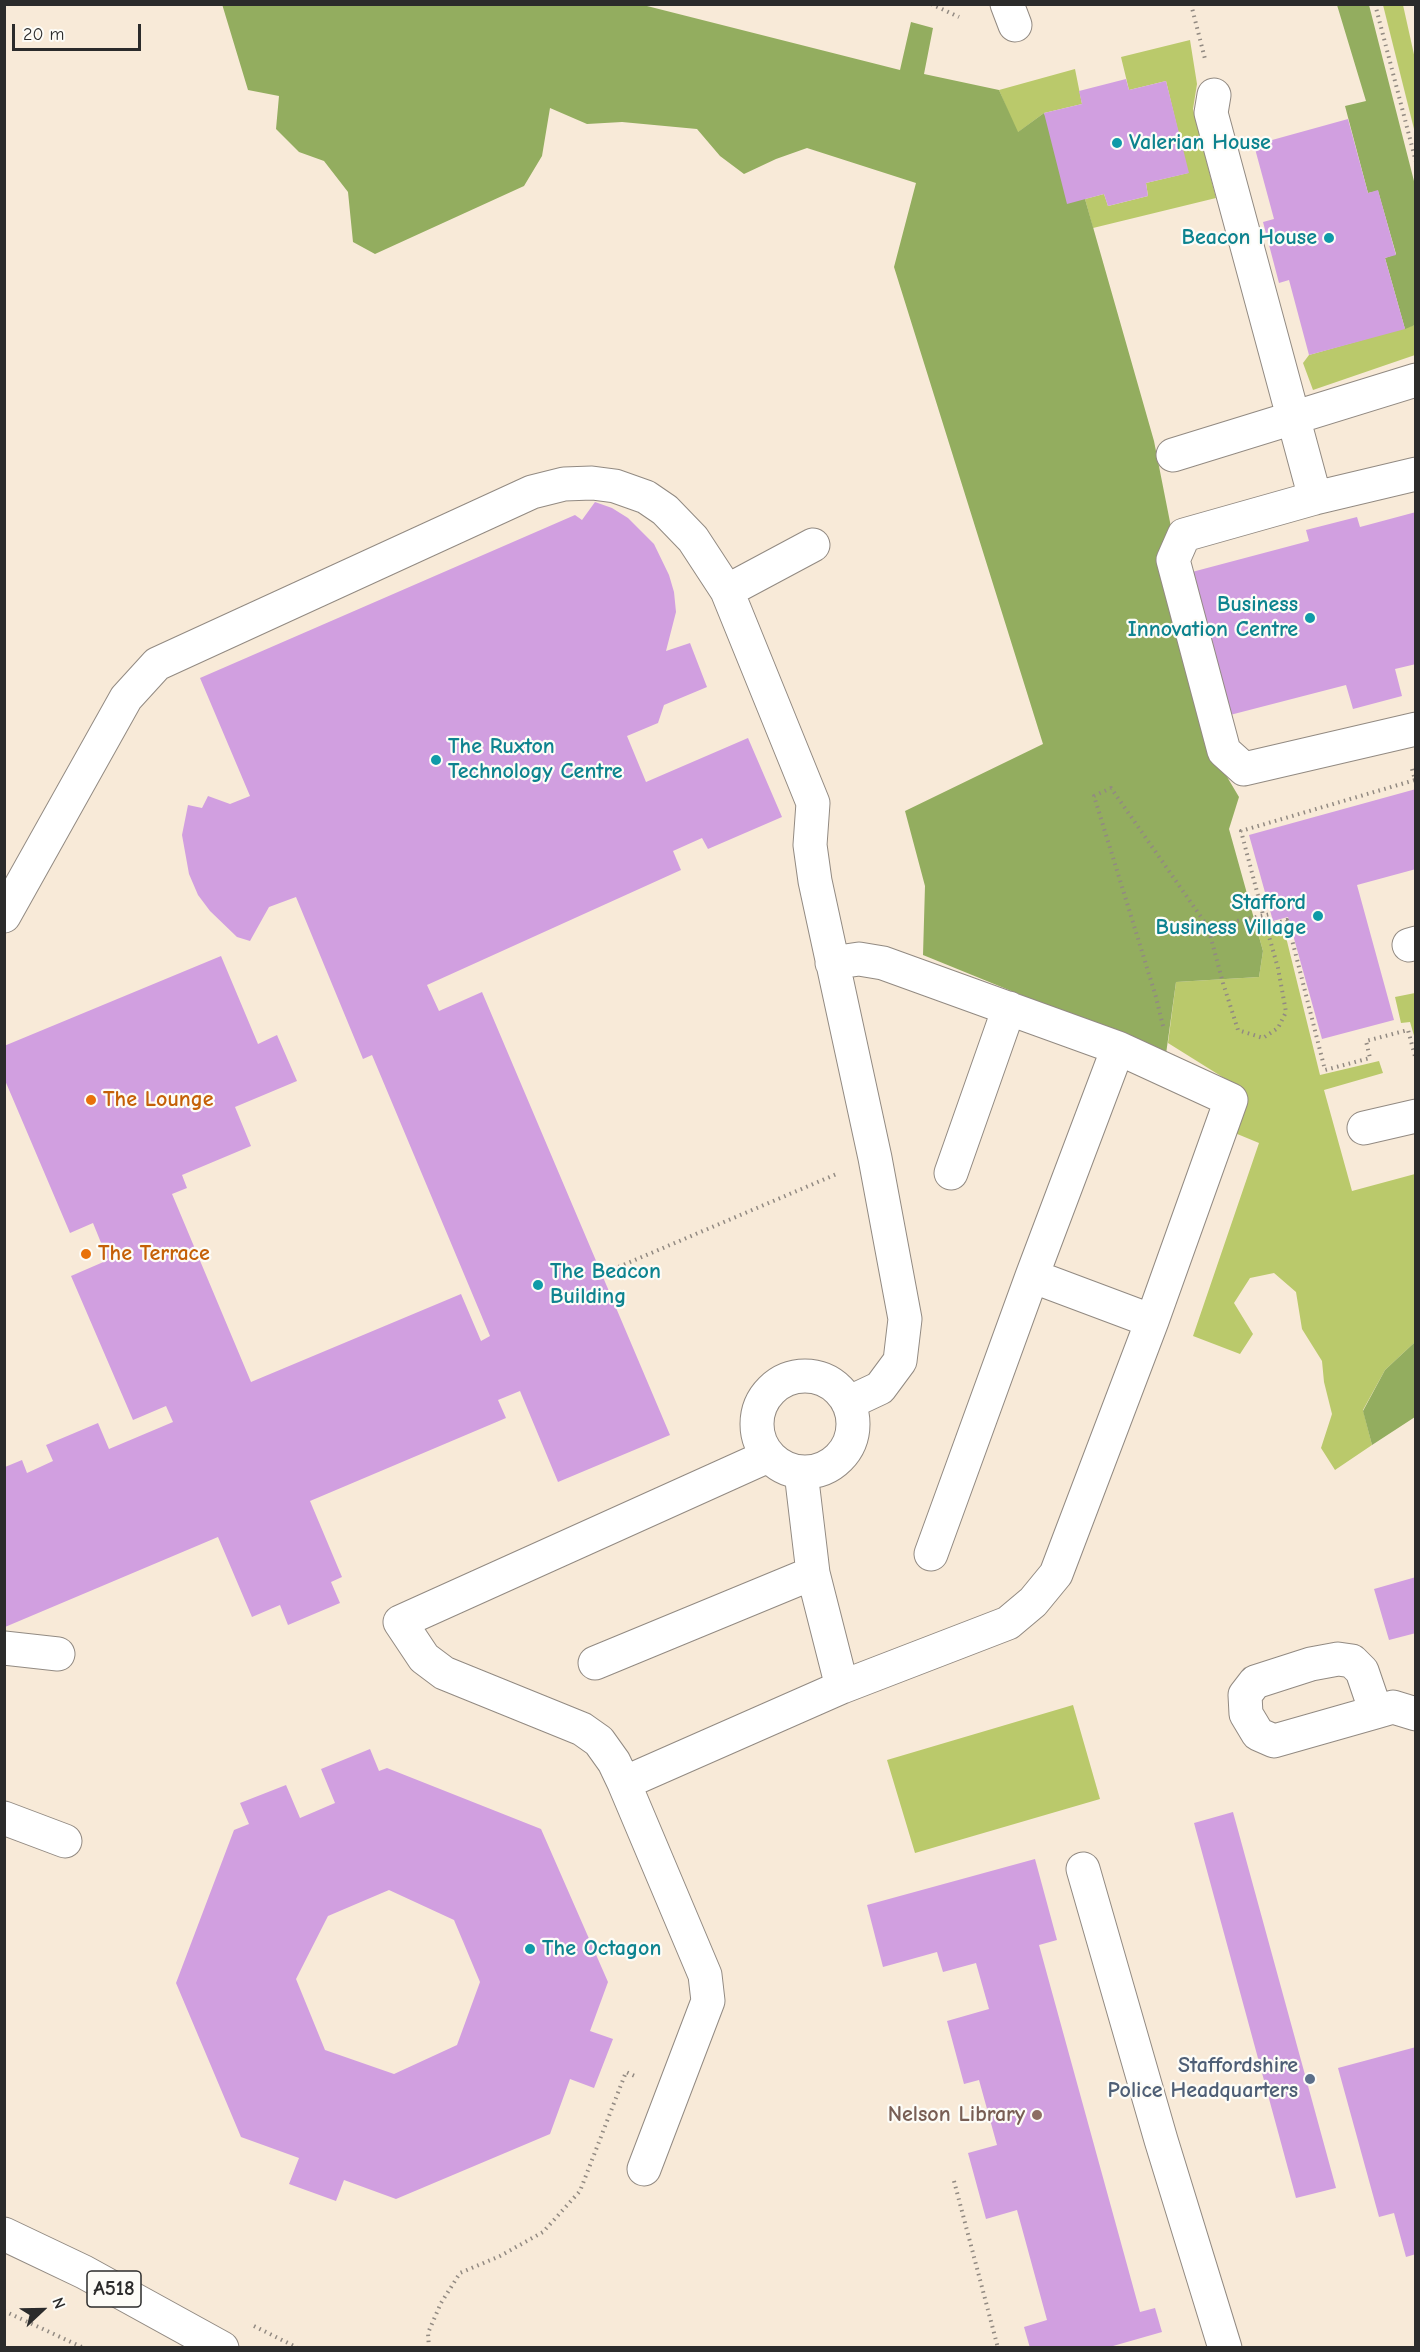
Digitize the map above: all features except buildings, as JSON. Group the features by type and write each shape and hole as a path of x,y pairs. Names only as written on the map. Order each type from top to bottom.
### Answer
{"main road":[{"path":"1214,96 1211,113 1315,498"},
{"path":"1173,455 1416,380"},
{"path":"1409,731 1244,769 1224,751 1173,560 1184,535 1315,498 1416,474"},
{"path":"4,916 126,698 157,664 532,492 564,484 592,483 615,486 646,497 665,510 693,538 728,591 813,803 810,845 832,963 875,1158 905,1319 900,1361 880,1388 848,1403"},
{"path":"728,591 813,545"},
{"path":"624,1783 842,1687 1008,1623 1033,1602 1056,1574 1152,1321 1231,1100 1118,1048 883,963 859,959 832,963"},
{"path":"951,1173 1009,1008"},
{"path":"931,1554 1118,1048"},
{"path":"1364,1128 1416,1116"},
{"path":"1032,1276 1152,1321"},
{"path":"809,1377 825,1380 838,1390 848,1403 852,1418 852,1433 847,1448 837,1460 824,1468 801,1472 780,1466 768,1456 757,1427 759,1410 766,1396 778,1384 793,1378 809,1377"},
{"path":"644,2169 708,2001 705,1975 624,1783 614,1762 599,1741 582,1729 444,1673 424,1658 400,1622 768,1456"},
{"path":"801,1472 813,1573 842,1687"},
{"path":"595,1663 813,1573"},
{"path":"4,1648 58,1654"},
{"path":"1376,1712 1394,1707 1416,1714"},
{"path":"4,1818 65,1841"},
{"path":"1083,1869 1161,2140 1225,2348"},
{"name":"A518","path":"4,2234 84,2272 222,2348"}],"path":[{"path":"931,4 959,17"},
{"path":"1191,4 1214,96"},
{"path":"1375,4 1416,162"},
{"path":"1151,1063 1164,1029 1094,796 1111,788 1208,927 1238,1030 1263,1038 1278,1028 1286,1012 1241,831 1414,780 1409,731"},
{"path":"1208,927 1270,914"},
{"path":"1266,926 1287,920 1325,1070 1370,1058 1366,1041 1408,1030 1416,1060"},
{"path":"602,1274 875,1158"},
{"path":"429,2348 428,2332 441,2303 460,2273 500,2256 543,2232 580,2192 626,2072 673,2092"},
{"path":"954,2181 998,2348"},
{"path":"4,2311 84,2348"}],"green space":[{"path":"222,4 643,5 900,70 911,22 933,28 924,74 999,90 1018,132 1044,113 1085,199 1154,441 1217,760 1239,797 1229,829 1263,951 1259,977 1176,982 1166,1054 923,955 925,886 905,811 1043,744 894,267 916,183 807,148 744,174 720,156 697,129 622,122 587,124 550,108 542,156 524,186 375,254 353,242 348,192 324,161 299,152 276,129 279,96 248,90"},
{"path":"1337,5 1369,5 1415,185 1415,325 1405,329 1385,258 1396,254 1378,191 1368,193 1345,106 1366,101"},
{"path":"1383,5 1403,5 1415,59 1415,133"},
{"path":"1190,40 1197,84 1193,109 1216,198 1093,228 1085,199 1104,194 1108,206 1148,196 1146,183 1188,173 1166,81 1129,90 1121,57"},
{"path":"1075,69 1082,104 1044,113 1017,133 999,90"},
{"path":"1415,325 1415,355 1313,390 1303,363 1309,355"},
{"path":"1283,925 1320,1075 1379,1061 1383,1073 1324,1090 1352,1191 1415,1174 1415,1342 1385,1370 1363,1410 1372,1445 1335,1470 1321,1448 1332,1414 1324,1382 1322,1361 1302,1329 1296,1292 1274,1273 1250,1278 1234,1303 1253,1334 1240,1354 1193,1336 1259,1143 1230,1131 1240,1088 1168,1043 1176,982 1259,977 1263,951 1258,933"},
{"path":"1416,993 1415,1039 1410,1022 1401,1023 1395,997"},
{"path":"1415,1342 1415,1417 1372,1445 1363,1411 1385,1370"},
{"path":"1073,1705 1100,1799 915,1853 887,1760"}],"place":[{"name":"Valerian House","path":"1117,143"},
{"name":"Beacon House","path":"1329,238"},
{"name":"Business Innovation Centre","path":"1310,618"},
{"name":"The Ruxton Technology Centre","path":"436,760"},
{"name":"Stafford Business Village","path":"1318,916"},
{"name":"The Lounge","path":"91,1100"},
{"name":"The Terrace","path":"86,1254"},
{"name":"The Beacon Building","path":"538,1285"},
{"name":"The Octagon","path":"530,1949"},
{"name":"Staffordshire Police Headquarters","path":"1310,2079"},
{"name":"Nelson Library","path":"1037,2115"}]}
